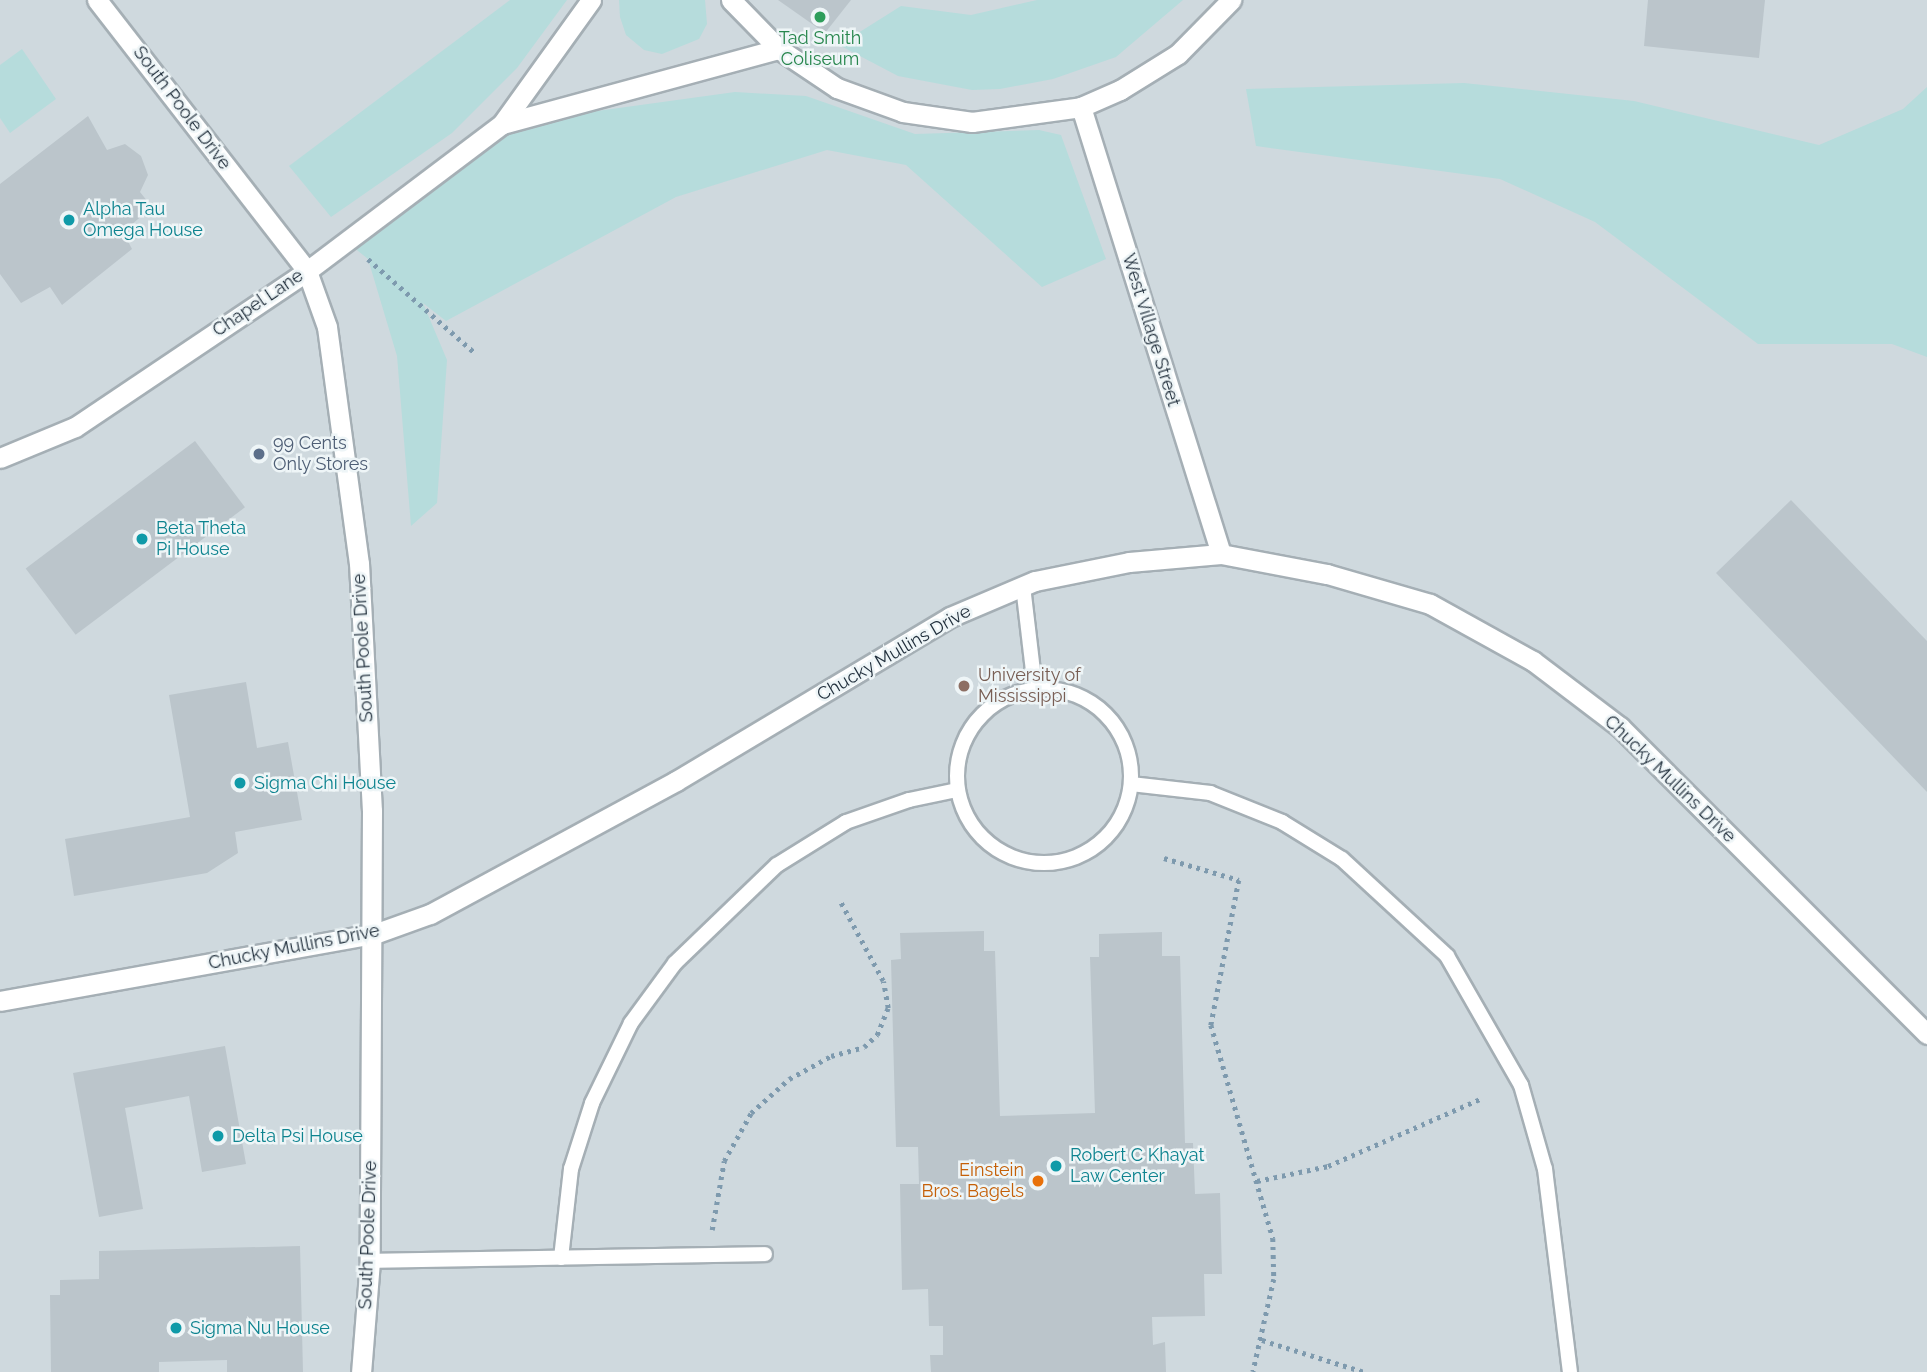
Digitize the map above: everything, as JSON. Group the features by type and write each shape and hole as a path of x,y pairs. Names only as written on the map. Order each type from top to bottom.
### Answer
{"street":[{"name":"South Poole Drive","path":"97,0 307,271 327,327 359,563 374,934 370,1261 361,1372"},
{"name":"Chapel Lane","path":"0,458 75,427 307,271 502,124 591,0"},
{"path":"731,0 779,49 838,88 903,113 972,122 1081,107 1120,90 1178,54 1231,0"},
{"name":"Chapel Lane","path":"502,124 779,49"},
{"name":"West Village Street","path":"1081,107 1221,554"},
{"name":"Chucky Mullins Drive","path":"0,1001 374,934 442,907 676,781 950,617 1023,586 1129,562 1221,554 1327,574 1430,604 1533,661 1620,727 1927,1034"}],"lane":[{"path":"1023,586 1035,688"},
{"path":"1035,688 1087,700 1113,723 1128,753 1131,784 1120,820 1097,846 1066,861 1032,863 1000,852 975,829 957,790 957,765 968,732 990,706 1035,688"},
{"path":"1131,784 1210,793 1282,822 1342,859 1447,956 1521,1085 1545,1169 1570,1372"},
{"path":"561,1258 571,1170 592,1103 631,1023 675,963 776,865 826,834 909,800 957,790"},
{"path":"370,1261 765,1254"}],"path":[{"path":"368,259 476,354"},
{"path":"1164,858 1239,880 1211,1025 1273,1238 1275,1279 1253,1372"},
{"path":"702,1230 714,1230 724,1161 751,1113 789,1079 831,1056 864,1046 877,1035 888,1008 883,981 840,901"},
{"path":"1257,1181 1328,1166 1482,1098"},
{"path":"1262,1340 1364,1372"}],"shaded area":[{"name":"University of Mississippi","path":"0,0 1927,0 1927,1372 0,1372"},
{"path":"510,0 567,0 517,68 452,133 331,217 289,166"},
{"path":"619,0 705,0 707,24 699,39 662,54 644,50 626,35 620,17"},
{"path":"1037,0 1183,0 1116,57 1053,79 1000,89 972,90 898,76 839,45 901,6 971,15"},
{"path":"22,49 56,99 10,133 0,118 0,65"},
{"path":"1464,83 1634,101 1819,145 1903,109 1927,87 1927,357 1892,344 1758,344 1595,222 1500,179 1256,146 1246,89"},
{"path":"735,92 806,96 915,134 1039,130 1061,135 1106,259 1042,287 906,165 827,150 676,197 446,321 423,303 447,360 437,503 411,526 397,356 368,259 347,242 502,124"}],"building":[{"name":"Tad Smith Coliseum","path":"778,0 851,0 825,33"},
{"path":"1648,0 1765,0 1759,58 1644,46"},
{"name":"Alpha Tau Omega House","path":"88,116 107,150 125,144 141,156 148,175 140,192 152,207 123,232 132,249 62,305 50,287 21,303 0,274 0,184"},
{"name":"Beta Theta Pi House","path":"195,441 245,507 76,635 26,569"},
{"path":"1791,500 1927,641 1927,792 1716,573"},
{"name":"Sigma Chi House","path":"246,682 257,748 288,742 302,820 235,832 238,853 207,873 74,896 65,839 190,817 169,695"},
{"name":"Robert C Khayat Law Center","path":"984,931 984,951 995,951 1000,1116 1095,1113 1090,957 1099,957 1099,934 1162,932 1162,956 1180,956 1185,1143 1193,1143 1195,1194 1220,1193 1222,1274 1204,1274 1205,1316 1152,1317 1153,1345 1165,1342 1166,1372 931,1372 930,1355 943,1355 943,1326 929,1326 928,1289 902,1290 900,1184 919,1184 918,1147 896,1147 891,960 901,959 900,933"},
{"name":"Delta Psi House","path":"225,1046 246,1164 202,1172 189,1096 125,1108 143,1209 99,1217 73,1073"},
{"name":"Sigma Nu House","path":"300,1246 303,1372 227,1372 227,1360 159,1362 159,1372 51,1372 50,1295 60,1295 60,1280 99,1279 99,1251"}],"place":[{"name":"Tad Smith Coliseum","path":"820,17"},
{"name":"Alpha Tau Omega House","path":"69,220"},
{"name":"99 Cents Only Stores","path":"259,454"},
{"name":"Beta Theta Pi House","path":"142,539"},
{"name":"University of Mississippi","path":"964,686"},
{"name":"Sigma Chi House","path":"240,783"},
{"name":"Delta Psi House","path":"218,1136"},
{"name":"Robert C Khayat Law Center","path":"1056,1166"},
{"name":"Einstein Bros. Bagels","path":"1038,1181"},
{"name":"Sigma Nu House","path":"176,1328"}]}
